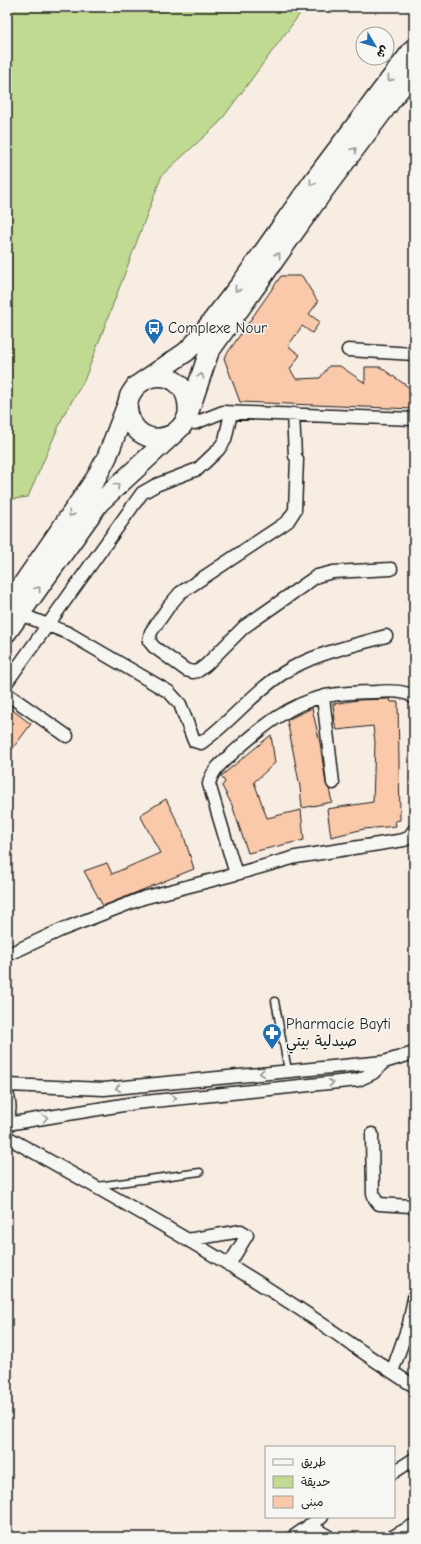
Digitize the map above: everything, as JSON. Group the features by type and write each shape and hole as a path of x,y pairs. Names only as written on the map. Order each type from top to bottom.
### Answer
{"main road":[{"path":"7,632 13,610 96,478 107,457 130,395 136,386 186,352 195,343 243,281 312,182 414,48"},
{"path":"127,405 128,413 134,427 146,436 161,438 183,422 209,352 324,190 414,70"},
{"path":"13,610 99,503 183,422 189,406 185,393 177,383 158,376 144,380"}],"street":[{"path":"348,350 414,354"},
{"path":"183,422 195,423 223,412 414,419"},
{"path":"7,682 142,493 156,485 198,469 218,450 225,440 231,412"},
{"path":"298,415 300,456 297,459 296,503 293,515 281,526 180,593 151,632 149,637 151,644 186,670 194,672 198,671 202,669 244,627 317,576 333,572 391,569"},
{"path":"13,610 68,633 169,692 180,704 194,740 197,743 201,743 264,687 284,672 301,662 386,636"},
{"path":"236,874 209,784 212,773 216,768 272,720 289,710 323,697 344,693 384,691 408,694 414,698"},
{"path":"7,694 67,736"},
{"path":"323,697 333,783"},
{"path":"7,955 61,930 143,898 296,858 404,840 409,837 414,830"},
{"path":"7,1085 104,1089 288,1070 384,1062 414,1053"},
{"path":"7,1124 135,1103 358,1080 373,1073 384,1062"},
{"path":"303,1069 303,1085"},
{"path":"7,1093 10,1104 7,1120"},
{"path":"372,1134 373,1193 375,1199 379,1204 410,1206 414,1209"},
{"path":"7,1137 187,1240 282,1297 414,1386"},
{"path":"187,1240 241,1231 245,1233 247,1235 229,1265"},
{"path":"392,1372 409,1324 414,1298"},
{"path":"395,1471 414,1459"},
{"path":"293,1537 320,1518"},
{"path":"309,1525 329,1537"},
{"path":"392,1537 414,1525"}],"lane":[{"path":"275,1001 288,1070"},
{"path":"94,1186 200,1172"}],"green space":[{"path":"7,7 305,7 219,123 162,175 84,381 64,414 28,497 7,500"}],"building":[{"path":"281,276 302,276 318,302 309,314 320,322 312,333 302,326 288,346 300,355 290,369 296,379 320,378 329,366 340,366 365,383 365,367 380,367 414,391 414,409 240,402 224,358"},
{"path":"390,699 391,702 398,702 400,820 395,821 396,826 364,829 331,837 327,809 373,802 375,742 373,726 337,730 334,721 333,704 358,700"},
{"path":"7,706 31,724 7,756"},
{"path":"312,708 320,743 326,784 329,789 332,802 302,808 300,787 287,720"},
{"path":"271,735 275,763 254,782 267,818 301,810 304,840 248,853 232,805 222,786 225,782 221,776"},
{"path":"166,799 183,833 194,869 103,906 84,871 107,863 112,874 160,853 140,815"}],"place":[{"name":"Complexe Nour","path":"154,345"},
{"name":"Pharmacie Bayti صيدلية بيتي","path":"272,1050"}]}
